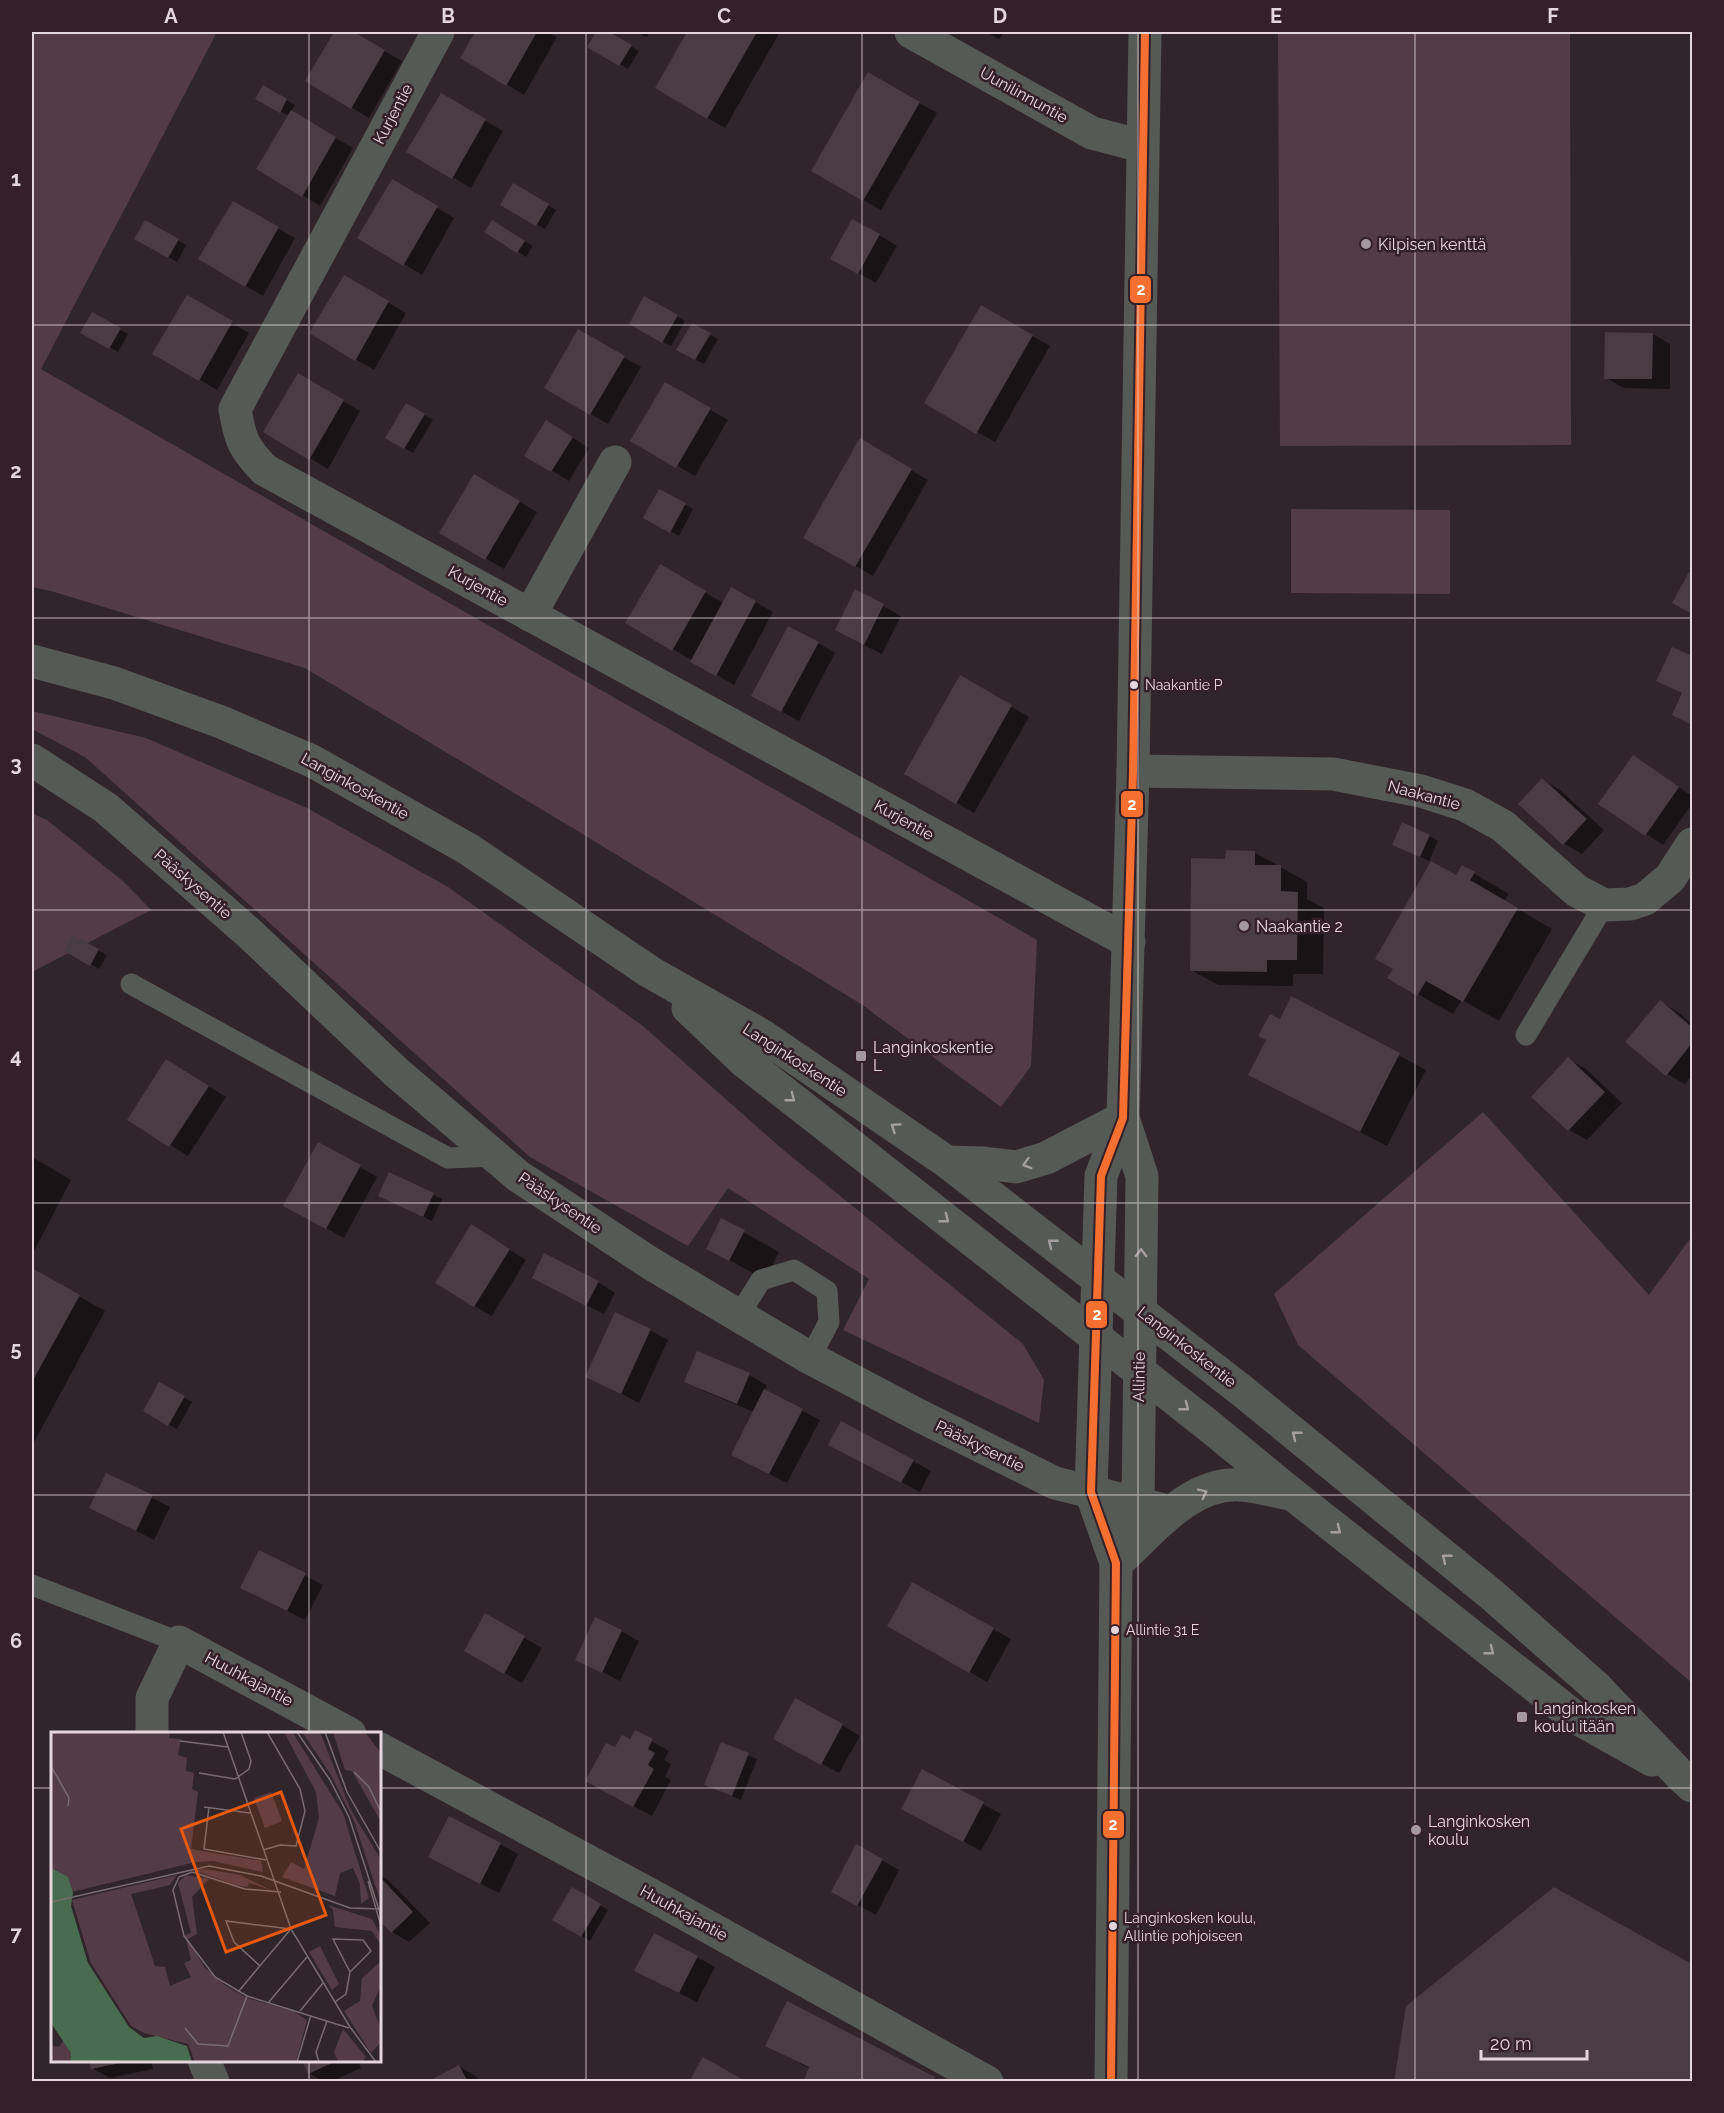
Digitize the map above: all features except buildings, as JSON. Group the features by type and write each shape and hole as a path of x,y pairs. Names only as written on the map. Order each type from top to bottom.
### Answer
{"street":[{"name":"Kurjentie","path":"438,32 235,409 240,437 252,457 265,470 1129,942"},
{"name":"Uunilinnuntie","path":"911,32 1092,133 1143,146"},
{"name":"Allintie","path":"1116,1563 1091,1492 1101,1176 1123,1118 1134,771 1145,32"},
{"path":"530,615 615,462"},
{"name":"Langinkoskentie","path":"32,661 114,683 221,722 312,761 468,849 650,972 763,1036 947,1162 1241,1389 1492,1595 1594,1685 1687,1782"},
{"name":"Pääskysentie","path":"32,760 106,808 249,933 396,1072 518,1176 650,1263 810,1358 920,1416 1055,1483 1172,1512"},
{"name":"Naakantie","path":"1134,771 1333,774 1421,791 1465,805 1503,826 1577,891 1605,905"},
{"path":"1605,905 1630,904 1646,899 1670,878 1692,844"},
{"name":"Langinkoskentie","path":"650,972 745,1062 1572,1715 1687,1782"},
{"path":"947,1162 1016,1167 1046,1158 1123,1118"},
{"name":"Allintie","path":"1111,2082 1116,1563 1138,1503 1142,1176 1123,1118"},
{"path":"1116,1563 1185,1502 1214,1488 1239,1485 1292,1494"},
{"path":"152,1732 152,1698 179,1642"},
{"name":"Huuhkajantie","path":"179,1642 346,1732"},
{"name":"Huuhkajantie","path":"381,1750 662,1901 987,2082"},
{"path":"204,2062 213,2082"}],"lane":[{"path":"1526,1035 1605,905"},
{"path":"131,984 448,1158 496,1156"},
{"path":"739,1315 761,1280 794,1270 827,1291 829,1322 810,1358"},
{"name":"Huuhkajantie","path":"32,1585 179,1642"}],"shaded area":[{"path":"32,32 217,32 41,369 1037,940 1031,1066 1001,1107 861,1004 305,668 32,587"},
{"path":"1278,32 1570,32 1571,445 1280,446"},
{"path":"1291,509 1450,510 1450,594 1291,593"},
{"path":"32,711 146,738 307,808 448,887 643,1026 781,1148 1023,1344 1044,1380 1039,1423 843,1330 869,1279 728,1188 688,1246 530,1157 85,757 32,729"},
{"path":"32,813 47,820 124,882 151,910 32,972"},
{"path":"1483,1112 1649,1295 1692,1236 1692,1683 1298,1345 1274,1294"}],"transit line":[{"name":"2","path":"1111,2082 1116,1563 1091,1492 1101,1176 1123,1118 1133,771 1145,32"}],"place":[{"name":"Kilpisen kenttä","path":"1366,244"},
{"name":"Naakantie P","path":"1134,685"},
{"name":"Naakantie 2","path":"1244,926"},
{"name":"Langinkoskentie L","path":"861,1056"},
{"name":"Allintie 31 E","path":"1115,1630"},
{"name":"Langinkosken koulu itään","path":"1522,1717"},
{"name":"Langinkosken koulu","path":"1416,1830"},
{"name":"Langinkosken koulu, Allintie pohjoiseen","path":"1113,1926"}]}
